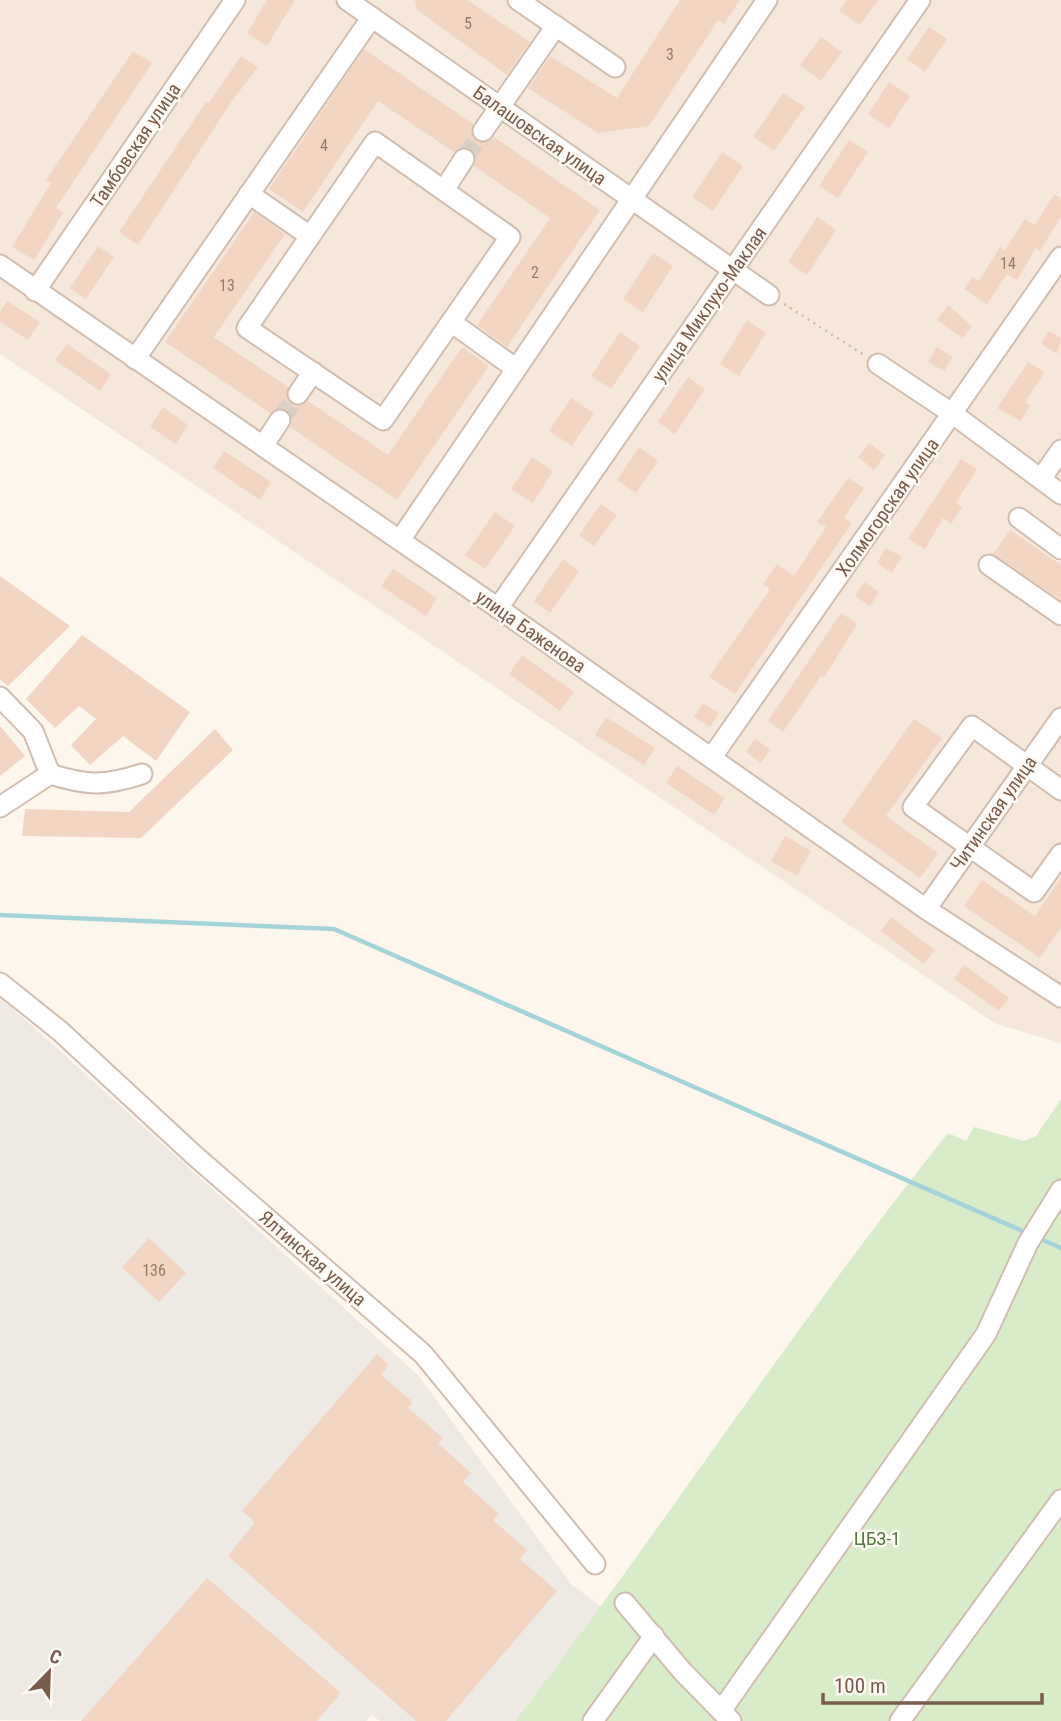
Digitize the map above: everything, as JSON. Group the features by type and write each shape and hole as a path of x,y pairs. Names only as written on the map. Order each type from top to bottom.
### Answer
{"street":[{"name":"Тамбовская улица","path":"35,291 235,0"},
{"path":"518,0 615,67"},
{"path":"400,540 767,0"},
{"name":"улица Миклухо-Маклая","path":"498,608 920,0"},
{"path":"135,359 249,194 362,7"},
{"name":"Балашовская улица","path":"362,7 499,107 769,295"},
{"path":"484,131 556,26"},
{"path":"374,142 444,190 510,236 383,420 247,328 374,142"},
{"path":"444,190 464,159"},
{"path":"249,194 310,236"},
{"name":"Холмогорская улица","path":"712,757 1061,257"},
{"name":"улица Баженова","path":"0,265 498,608 926,909 1061,996"},
{"path":"451,323 515,368"},
{"path":"878,364 953,414 1061,494"},
{"path":"298,394 313,372"},
{"path":"263,446 280,420"},
{"path":"1041,479 1061,450"},
{"path":"1019,518 1061,549"},
{"path":"989,565 1061,615"},
{"path":"0,697 33,731 50,774"},
{"name":"Читинская улица","path":"926,909 1061,718"},
{"path":"1061,790 972,726 914,807 1034,892 1061,854"},
{"path":"50,774 86,785 112,784 142,774"},
{"path":"0,807 50,774"},
{"name":"Ялтинская улица","path":"0,983 60,1031 194,1155 423,1354 595,1564"},
{"path":"625,1602 683,1672 726,1716 986,1334 1032,1236 1061,1190"},
{"path":"900,1721 1061,1500"},
{"path":"593,1721 654,1636"}],"path":[{"path":"769,295 878,364"}],"shaded area":[{"path":"0,0 1061,0 1061,1043 996,1024 0,354"},
{"path":"0,997 418,1375 572,1585 602,1607 515,1721 380,1721 372,1715 366,1721 0,1720"}],"green space":[{"name":"ЦБЗ-1","path":"1061,1099 1061,1721 515,1721 837,1278 948,1133 966,1141 974,1127 1024,1141 1036,1136"}],"building":[{"path":"267,0 295,0 267,46 247,33"},
{"path":"415,0 467,0 530,42 507,75 417,10"},
{"path":"680,0 740,0 724,24 718,20 649,126 598,133 528,88 550,56 617,98"},
{"path":"847,0 878,0 860,25 839,11"},
{"path":"929,27 947,39 925,72 907,59"},
{"path":"821,37 842,52 821,81 800,65"},
{"path":"364,49 473,124 472,136 477,141 488,142 494,137 600,210 507,347 477,325 550,218 474,166 476,159 471,149 464,147 454,152 378,101 303,212 269,189"},
{"path":"133,51 152,63 56,208 63,213 34,260 12,247 51,183 46,180"},
{"path":"241,56 258,67 232,101 138,245 119,232 206,102 209,103"},
{"path":"889,82 910,96 889,128 868,114"},
{"path":"783,93 805,107 774,151 753,137"},
{"path":"849,140 868,152 838,198 819,186"},
{"path":"722,152 743,166 713,211 692,197"},
{"path":"1054,194 1061,199 1061,217 1040,251 1036,248 1017,280 1007,274 987,304 964,289 972,277 979,281 1000,247 1005,250 1025,219 1035,225"},
{"path":"254,212 285,234 214,337 288,387 287,399 292,404 303,405 308,401 388,455 462,347 489,366 397,500 290,427 292,420 287,410 280,408 270,413 165,342"},
{"path":"817,217 836,230 807,275 788,262"},
{"path":"98,246 114,257 86,299 70,288"},
{"path":"653,253 673,266 643,312 623,299"},
{"path":"7,301 40,322 28,340 0,322 0,312"},
{"path":"948,305 972,326 963,338 937,320"},
{"path":"747,320 766,333 739,376 720,364"},
{"path":"1049,331 1061,338 1057,354 1041,344"},
{"path":"620,332 640,346 611,389 591,376"},
{"path":"67,344 111,374 100,391 55,360"},
{"path":"937,347 953,357 944,371 928,362"},
{"path":"1028,362 1045,372 1025,402 1030,405 1021,421 997,408"},
{"path":"688,377 705,389 675,434 658,422"},
{"path":"571,398 594,413 572,446 549,431"},
{"path":"163,407 188,425 176,444 150,427"},
{"path":"869,443 885,455 874,470 858,457"},
{"path":"639,447 658,461 636,493 617,480"},
{"path":"224,451 271,482 260,500 213,468"},
{"path":"532,457 553,471 533,503 511,489"},
{"path":"961,459 977,469 956,503 962,507 951,524 943,518 925,549 908,539"},
{"path":"848,478 864,488 844,518 852,523 735,694 709,677 770,589 763,584 777,564 794,576 826,527 817,522"},
{"path":"601,504 617,515 594,546 579,535"},
{"path":"495,512 515,526 485,569 465,555"},
{"path":"1010,530 1061,565 1061,600 993,554"},
{"path":"886,548 902,557 892,573 877,563"},
{"path":"563,559 579,571 550,613 534,601"},
{"path":"393,569 437,598 426,616 381,586"},
{"path":"0,576 70,626 8,686 0,680"},
{"path":"864,582 879,592 870,606 855,596"},
{"path":"841,613 857,624 824,678 821,676 783,732 768,721"},
{"path":"82,635 190,712 156,761 123,736 90,765 71,745 96,719 79,706 55,728 26,699"},
{"path":"522,655 574,692 560,711 509,674"},
{"path":"703,703 719,713 710,727 694,717"},
{"path":"606,717 655,748 644,765 595,735"},
{"path":"914,719 942,738 886,816 938,853 920,878 841,822"},
{"path":"0,726 25,756 0,776"},
{"path":"215,729 233,750 141,838 22,836 25,809 129,812"},
{"path":"755,739 770,749 761,763 746,752"},
{"path":"677,766 725,798 714,815 666,783"},
{"path":"785,836 811,851 797,876 771,861"},
{"path":"1061,878 1061,927 1040,958 964,906 982,880 1035,916"},
{"path":"891,917 935,950 924,964 881,931"},
{"path":"964,965 1009,998 999,1011 954,979"},
{"path":"149,1238 186,1273 159,1302 122,1267"},
{"path":"377,1354 389,1365 381,1375 413,1402 408,1408 443,1438 438,1443 471,1473 463,1482 499,1514 493,1520 527,1550 520,1559 557,1591 446,1721 416,1721 228,1556 255,1522 242,1511"},
{"path":"207,1578 341,1693 317,1721 81,1721"}],"waterway":[{"path":"0,915 334,929 1027,1233"},
{"path":"1038,1238 1061,1248"}],"tunnel":[{"path":"464,159 483,131"},
{"path":"280,420 298,394"}]}
